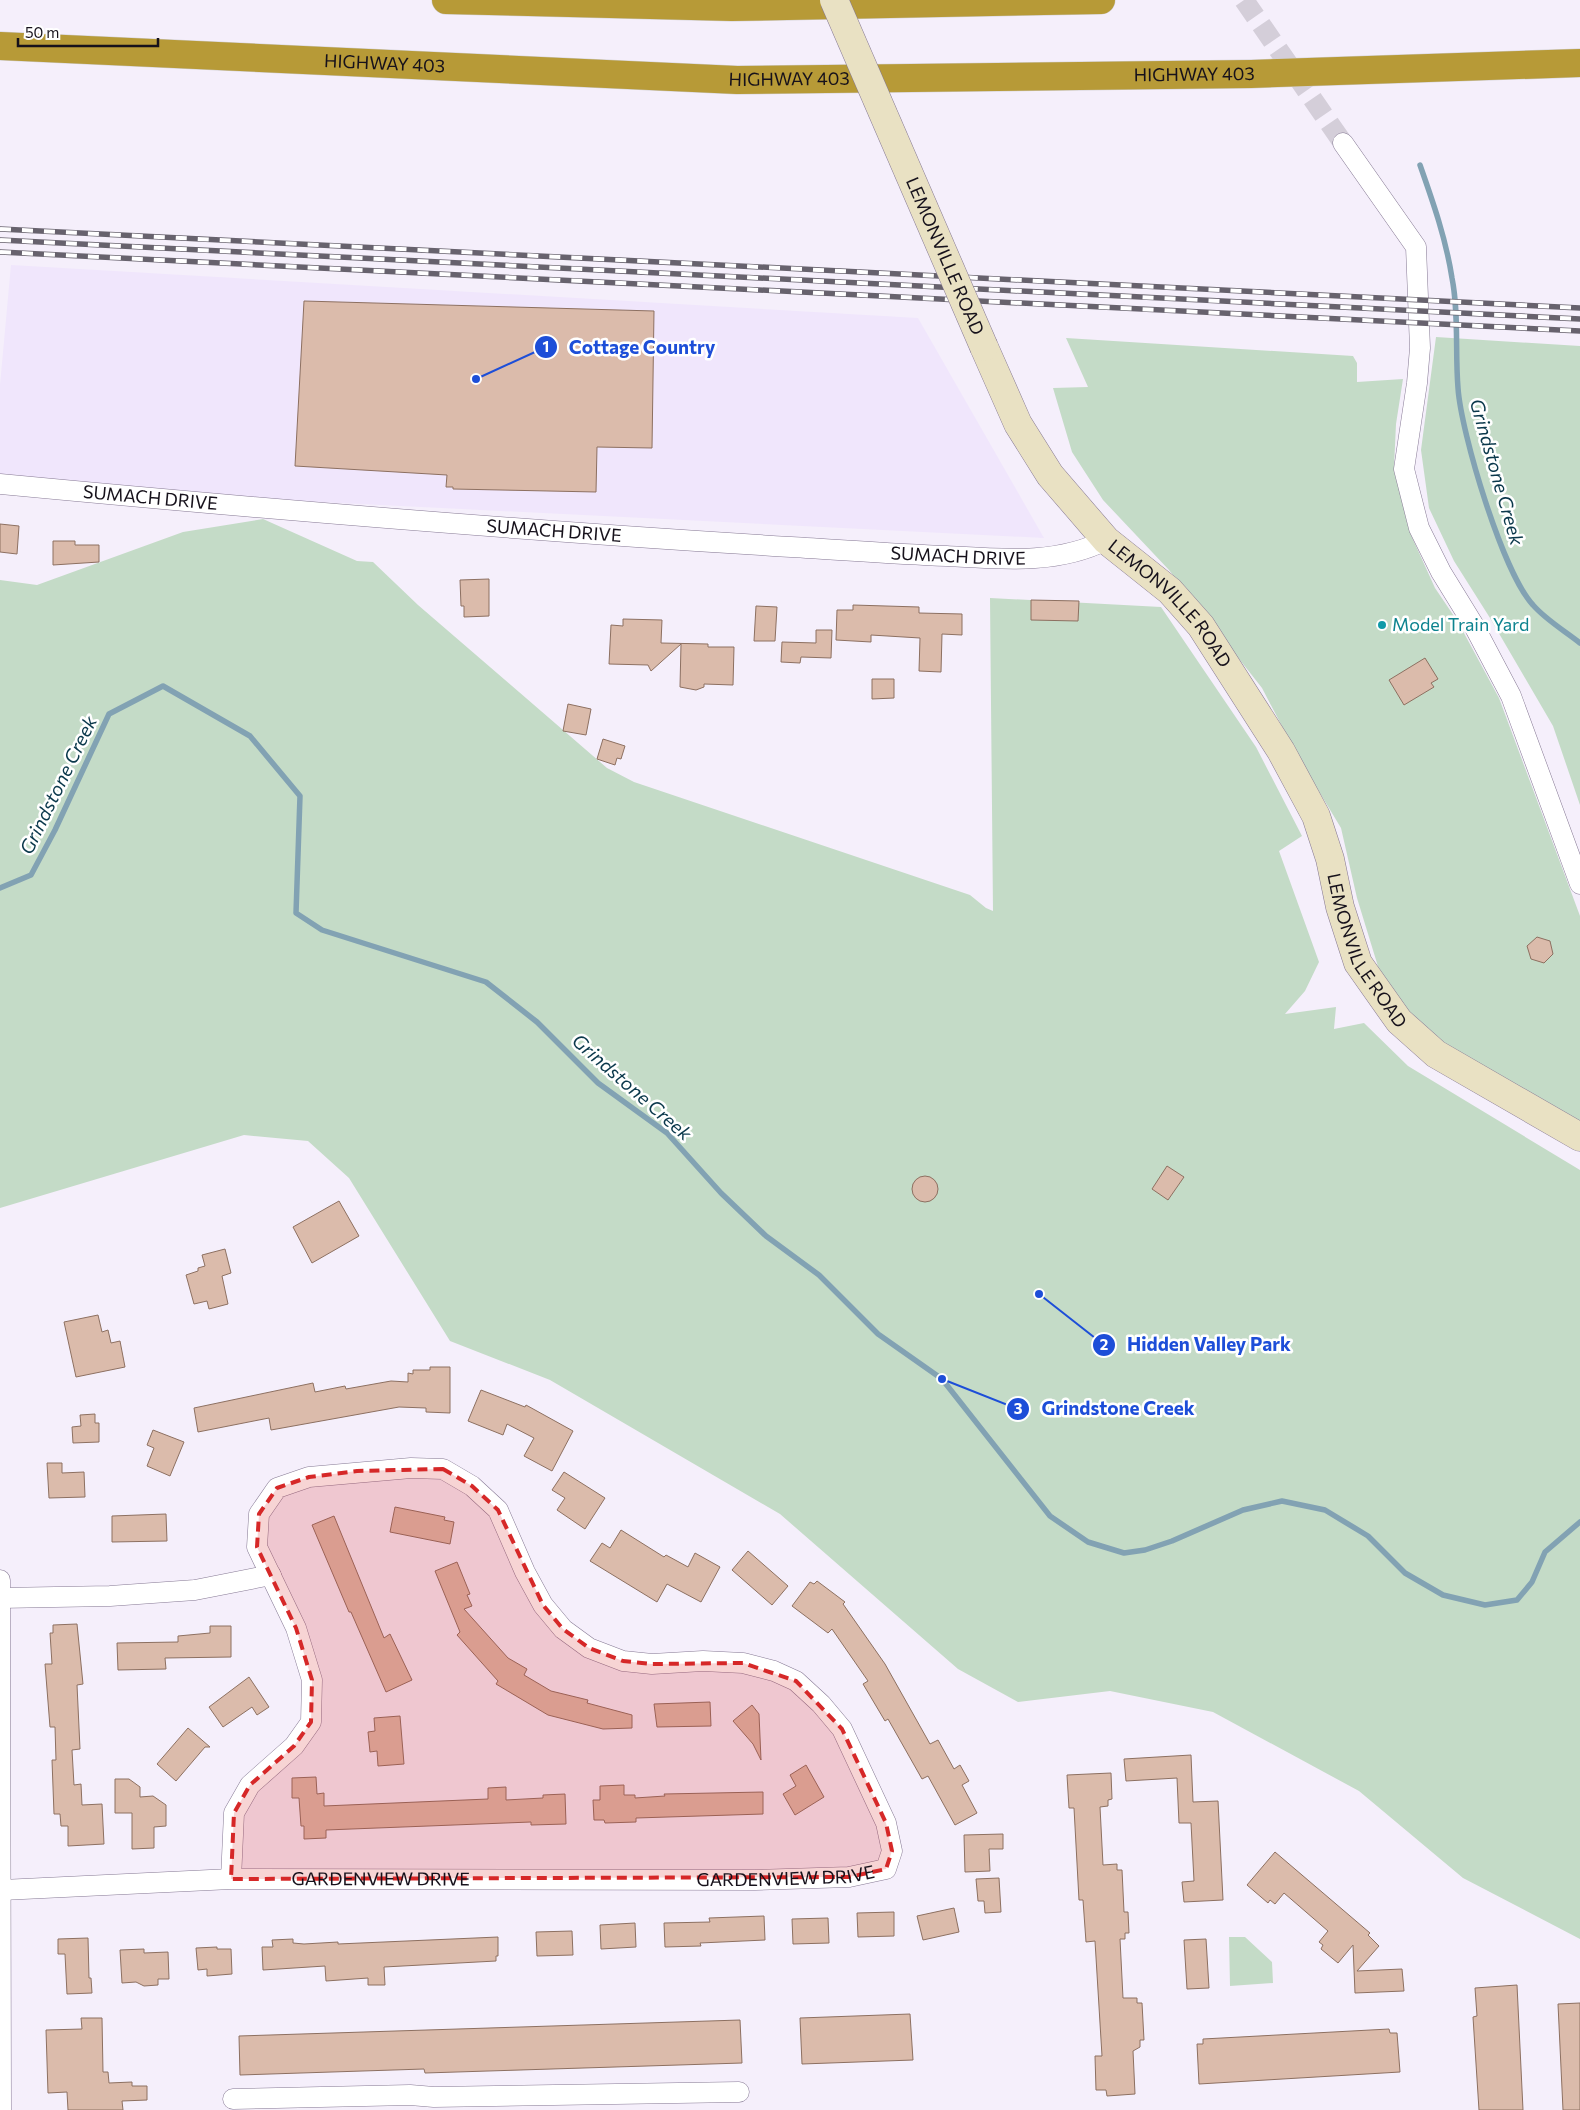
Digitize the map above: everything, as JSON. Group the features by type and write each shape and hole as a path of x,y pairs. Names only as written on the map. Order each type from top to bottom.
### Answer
{"highway":[{"path":"446,0 732,6 1101,0"},
{"name":"HIGHWAY 403","path":"0,46 737,80 1251,74 1580,63"}],"street":[{"name":"LEMONVILLE ROAD","path":"834,0 1018,424 1050,475 1106,540 1170,591 1200,626 1281,751 1316,816 1330,859 1340,907 1358,963 1399,1021 1436,1054 1580,1136"},
{"path":"1343,143 1416,247 1420,348 1418,383 1404,469 1418,528 1441,572 1473,624 1511,696 1580,884"},
{"name":"SUMACH DRIVE","path":"0,484 219,504 696,541 926,556 1031,560 1090,548 1106,540"},
{"name":"GARDENVIEW DRIVE","path":"2,1890 231,1879 755,1880 849,1877 886,1869 892,1851 886,1823 842,1729 796,1681 774,1671 743,1664 703,1660 652,1664 622,1660 589,1648 563,1629 543,1605 525,1572 498,1510 472,1486 442,1469 393,1469 318,1476 277,1488 259,1514 257,1547 296,1628 312,1680 311,1722 294,1746 250,1785 234,1813 231,1879"},
{"path":"0,1598 110,1596 195,1590 271,1575"},
{"path":"0,1580 1,2110"},
{"path":"233,2100 329,2104 410,2095 498,2103 739,2092"}],"highlighted area":[{"path":"443,1469 472,1486 498,1510 543,1605 563,1629 589,1648 623,1661 652,1664 743,1663 796,1681 842,1729 886,1823 892,1851 886,1869 849,1877 231,1879 234,1813 250,1785 294,1746 311,1722 312,1680 296,1628 257,1547 259,1514 277,1488 309,1477 357,1471"}],"shaded area":[{"path":"11,265 918,318 1044,538 0,486 0,385"}],"green space":[{"path":"1436,337 1580,346 1580,805 1553,726 1490,618 1454,561 1429,508 1421,450"},
{"path":"1066,338 1353,356 1357,363 1357,382 1403,379 1396,424 1394,467 1411,535 1435,588 1458,622 1499,698 1580,916 1580,1124 1485,1073 1407,1018 1380,973 1357,898 1341,828 1297,755 1262,688 1169,570 1103,500 1072,452 1053,388 1088,387"},
{"path":"263,519 357,561 373,562 418,605 607,768 634,782 970,895 986,908 993,911 990,598 1161,607 1256,747 1302,836 1279,851 1319,962 1305,991 1285,1014 1336,1007 1334,1029 1364,1023 1408,1066 1580,1170 1580,1939 1463,1878 1359,1791 1213,1712 1110,1691 1018,1702 958,1669 780,1514 550,1380 450,1341 349,1178 308,1141 244,1135 0,1208 0,580 37,585 183,532"},
{"path":"1229,1937 1245,1937 1272,1962 1273,1983 1230,1986"}],"building":[{"path":"304,301 654,311 652,448 597,447 596,492 453,489 453,487 446,487 447,475 295,466"},
{"path":"0,524 19,526 17,554 0,552"},
{"path":"53,541 75,541 75,545 99,545 99,562 53,565"},
{"path":"489,579 489,616 464,617 464,606 461,606 460,580"},
{"path":"1031,600 1079,601 1078,621 1031,620"},
{"path":"853,605 919,607 919,613 962,614 962,635 942,634 941,672 919,671 920,638 871,635 871,642 836,640 837,610 853,610"},
{"path":"756,606 777,607 775,641 754,641"},
{"path":"623,619 662,620 661,643 708,644 708,647 734,647 733,685 704,684 704,687 696,690 680,687 681,644 651,671 648,665 609,664 611,625 623,626"},
{"path":"816,630 832,630 831,658 801,657 800,663 781,662 782,642 816,643"},
{"path":"1425,658 1438,679 1431,683 1434,687 1404,705 1389,680"},
{"path":"872,679 894,679 894,698 872,699"},
{"path":"568,704 591,709 586,735 563,731"},
{"path":"603,739 625,746 621,759 617,758 615,765 597,759"},
{"path":"1537,937 1550,941 1553,954 1544,963 1531,959 1527,946"},
{"path":"1167,1166 1184,1177 1168,1200 1152,1189"},
{"path":"925,1176 934,1180 938,1189 934,1198 925,1202 916,1198 912,1189 916,1180"},
{"path":"339,1201 359,1236 312,1263 293,1227"},
{"path":"225,1249 231,1273 222,1276 228,1304 209,1309 207,1301 194,1304 186,1275 198,1271 198,1268 205,1266 202,1255"},
{"path":"98,1315 102,1332 108,1330 111,1343 120,1341 125,1367 76,1377 64,1322"},
{"path":"430,1367 450,1367 450,1413 426,1412 426,1408 399,1407 271,1430 269,1418 198,1432 194,1408 313,1383 315,1392 345,1386 346,1389 391,1381 408,1382 408,1373 413,1374 413,1370 430,1370"},
{"path":"481,1390 525,1407 526,1405 573,1431 552,1471 524,1456 534,1438 507,1424 503,1435 468,1421"},
{"path":"95,1414 95,1423 99,1423 99,1442 73,1443 72,1427 81,1426 80,1415"},
{"path":"153,1430 184,1442 170,1476 147,1466 154,1448 147,1445"},
{"path":"47,1463 62,1463 62,1473 84,1472 85,1497 49,1498"},
{"path":"564,1472 605,1498 585,1529 557,1510 565,1498 552,1490"},
{"path":"395,1507 445,1517 444,1520 454,1522 450,1544 390,1532"},
{"path":"166,1514 167,1541 112,1542 112,1516"},
{"path":"334,1516 384,1638 390,1634 412,1680 386,1692 312,1525"},
{"path":"621,1530 664,1557 666,1555 688,1567 695,1553 720,1567 701,1602 667,1584 657,1602 590,1561 602,1543 610,1548"},
{"path":"748,1551 788,1586 772,1605 732,1570"},
{"path":"457,1562 470,1594 467,1595 472,1606 464,1609 508,1658 527,1669 524,1675 551,1691 588,1700 587,1703 632,1715 632,1728 603,1729 548,1715 496,1684 498,1681 457,1635 460,1632 435,1571"},
{"path":"817,1581 845,1602 843,1604 885,1664 930,1744 938,1740 954,1769 960,1765 969,1781 962,1785 977,1813 955,1825 928,1776 922,1779 888,1719 885,1721 863,1684 868,1681 832,1629 828,1633 792,1606 810,1582 814,1584"},
{"path":"77,1624 83,1684 77,1685 80,1749 72,1750 74,1785 81,1784 82,1805 102,1804 104,1844 68,1846 68,1826 61,1826 60,1814 54,1814 52,1760 56,1760 55,1727 50,1727 45,1664 52,1664 50,1633 53,1633 53,1625"},
{"path":"210,1626 231,1626 231,1657 165,1658 166,1669 118,1670 117,1643 178,1642 178,1636 210,1633"},
{"path":"249,1677 269,1707 257,1715 252,1707 223,1727 209,1707"},
{"path":"710,1702 711,1726 657,1727 654,1704"},
{"path":"752,1705 759,1714 761,1760 753,1744 733,1721"},
{"path":"400,1716 404,1764 378,1766 377,1751 370,1752 368,1732 375,1731 374,1718"},
{"path":"188,1728 210,1747 205,1747 176,1781 157,1764"},
{"path":"1191,1755 1193,1802 1218,1801 1223,1900 1184,1902 1182,1882 1194,1881 1191,1823 1179,1823 1177,1778 1126,1781 1124,1759"},
{"path":"806,1765 824,1797 795,1815 783,1794 796,1786 790,1775"},
{"path":"1111,1773 1112,1799 1108,1800 1108,1806 1100,1807 1103,1865 1117,1864 1117,1870 1122,1870 1124,1912 1128,1912 1129,1933 1125,1933 1125,1939 1120,1939 1123,1998 1137,1998 1137,2003 1142,2003 1144,2040 1140,2040 1140,2047 1133,2051 1135,2094 1107,2096 1106,2090 1096,2090 1095,2056 1102,2056 1095,1941 1086,1942 1083,1900 1079,1900 1074,1808 1069,1808 1067,1775"},
{"path":"316,1777 317,1794 324,1793 324,1806 488,1799 488,1788 506,1787 506,1800 543,1798 543,1795 565,1794 566,1824 531,1825 531,1822 326,1830 326,1838 304,1839 304,1826 301,1826 299,1798 292,1798 292,1778"},
{"path":"115,1779 129,1779 140,1787 140,1797 153,1796 166,1805 166,1826 154,1827 154,1848 132,1849 132,1813 115,1813"},
{"path":"624,1785 624,1795 635,1795 635,1798 665,1796 664,1794 763,1792 763,1814 636,1818 636,1822 605,1823 604,1820 594,1820 593,1800 600,1800 600,1786"},
{"path":"1003,1834 1003,1849 989,1849 990,1871 965,1872 964,1835"},
{"path":"1275,1852 1370,1933 1368,1935 1379,1946 1357,1971 1402,1969 1404,1991 1355,1993 1353,1945 1338,1963 1321,1949 1323,1945 1319,1942 1328,1931 1284,1893 1275,1904 1270,1900 1268,1903 1247,1885"},
{"path":"999,1878 1001,1912 985,1913 984,1901 978,1901 976,1879"},
{"path":"954,1908 959,1932 923,1940 917,1916"},
{"path":"894,1912 894,1936 858,1937 857,1913"},
{"path":"764,1916 765,1940 700,1943 701,1946 665,1947 664,1923 710,1922 709,1918"},
{"path":"828,1918 829,1943 793,1944 792,1919"},
{"path":"635,1923 636,1947 601,1949 600,1925"},
{"path":"572,1931 573,1955 537,1956 536,1932"},
{"path":"498,1937 498,1956 496,1956 496,1961 384,1967 385,1985 368,1985 368,1978 326,1981 325,1966 263,1970 262,1947 273,1947 272,1940 293,1939 293,1943 338,1942 338,1944"},
{"path":"88,1938 89,1978 91,1978 92,1993 67,1994 65,1954 58,1954 58,1939"},
{"path":"1206,1939 1209,1988 1187,1989 1184,1940"},
{"path":"217,1947 217,1949 231,1949 232,1974 207,1976 207,1969 198,1970 196,1948"},
{"path":"144,1949 144,1953 168,1952 169,1979 158,1979 158,1985 144,1986 136,1982 122,1983 120,1950"},
{"path":"1517,1985 1523,2110 1479,2110 1473,2017 1477,2016 1475,1988"},
{"path":"1580,2003 1580,2110 1563,2110 1558,2004"},
{"path":"910,2014 913,2060 802,2064 800,2018"},
{"path":"81,2018 102,2018 103,2072 108,2072 109,2083 132,2082 132,2086 147,2086 147,2100 122,2101 123,2110 68,2110 67,2092 48,2093 46,2030 82,2029"},
{"path":"740,2020 742,2063 425,2073 424,2069 240,2075 239,2036"},
{"path":"1389,2029 1390,2033 1397,2033 1400,2072 1199,2084 1197,2044 1203,2044 1203,2039"}],"waterway":[{"name":"Grindstone Creek","path":"1420,165 1439,221 1449,263 1454,291 1457,374 1461,409 1485,501 1509,564 1521,588 1538,610 1580,643"},
{"name":"Grindstone Creek","path":"0,888 31,875 55,830 109,714 163,686 250,736 300,796 296,913 322,930 486,982 537,1022 598,1083 667,1133 721,1193 766,1236 819,1275 878,1334 942,1379 1050,1516 1088,1542 1124,1553 1145,1550 1172,1541 1243,1510 1282,1501 1325,1510 1368,1536 1405,1573 1443,1595 1485,1605 1517,1600 1532,1582 1545,1552 1580,1522"}],"tunnel":[{"path":"1244,0 1343,143"}],"railway":[{"path":"0,229 1580,308"},
{"path":"0,240 1580,319"},
{"path":"0,252 1580,331"}],"place":[{"name":"Cottage Country","path":"476,379"},
{"name":"Model Train Yard","path":"1382,625"},
{"name":"Hidden Valley Park","path":"1039,1294"},
{"name":"Grindstone Creek","path":"942,1379"}]}
